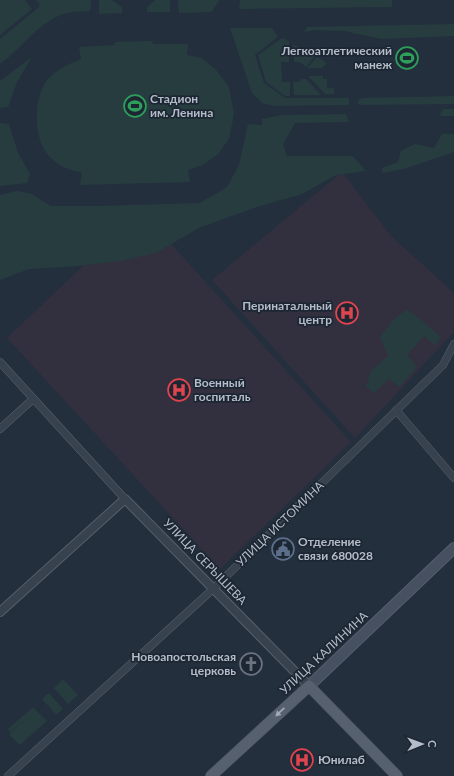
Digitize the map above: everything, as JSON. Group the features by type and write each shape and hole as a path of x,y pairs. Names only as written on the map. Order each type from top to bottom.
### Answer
{"main road":[{"name":"УЛИЦА КАЛИНИНА","path":"211,776 309,686 454,548"},
{"name":"УЛИЦА СЕРЫШЕВА","path":"309,686 397,776"}],"street":[{"name":"УЛИЦА ИСТОМИНА","path":"8,776 213,589 443,365 454,344"},
{"name":"УЛИЦА СЕРЫШЕВА","path":"0,362 125,499 309,686"},
{"path":"0,429 32,398"},
{"path":"396,410 454,478"},
{"path":"0,612 125,499"}],"shaded area":[{"name":"Перинатальный центр","path":"342,172 391,236 454,293 454,332 355,438 212,280"},
{"name":"Военный госпиталь","path":"141,211 351,442 220,569 7,338"}],"green space":[{"path":"0,0 25,0 32,9 0,35"},
{"path":"36,0 91,0 90,11 72,12 51,20 42,26 0,64 0,39 38,8 40,5"},
{"path":"99,0 112,0 122,7 122,13 99,14"},
{"path":"155,0 170,0 170,12 147,12 147,7"},
{"path":"178,0 220,0 211,12 179,13"},
{"path":"240,0 392,0 392,7 239,9"},
{"path":"454,24 454,36 381,39 344,31 315,30 304,32 307,27"},
{"path":"230,28 272,28 278,37 255,55 264,83 285,98 349,98 349,105 274,106 262,103 252,93"},
{"path":"282,38 289,41 289,62 281,62 282,82 290,82 290,96 285,96 266,82 258,55"},
{"name":"Стадион им. Ленина","path":"152,41 153,44 188,44 187,55 202,58 216,70 229,87 234,114 229,139 218,154 203,165 188,170 190,182 80,185 82,173 66,168 55,162 46,152 41,142 38,132 37,108 43,87 55,72 81,59 79,47 115,45 115,42"},
{"path":"293,44 315,56 306,67 300,62 294,62"},
{"path":"32,57 17,82 8,107 0,108 0,81"},
{"path":"317,57 327,63 322,68 307,68"},
{"path":"308,76 323,76 323,79 327,79 327,88 334,88 334,94 325,94"},
{"path":"301,79 306,79 321,95 294,95 293,82 301,81"},
{"path":"454,96 454,104 358,104 358,100 363,98"},
{"path":"443,109 454,109 454,116 439,116"},
{"path":"346,114 349,122 295,123 283,144 287,156 353,156 366,171 336,175 302,194 257,207 199,228 156,253 120,261 77,266 29,269 0,280 0,195 17,191 32,194 51,206 200,203 227,187 239,165 248,124 262,125 262,119 282,115"},
{"path":"0,123 9,124 18,153 30,174 27,183 0,186"},
{"path":"442,134 454,134 454,152 404,169 382,173 382,168 398,162 401,151 415,144 434,148"},
{"path":"406,310 412,313 441,337 435,345 424,336 407,355 417,367 399,387 389,379 374,393 366,386 371,371 388,356 380,337 394,319"},
{"path":"63,679 78,695 68,704 54,688"},
{"path":"49,693 63,709 56,715 42,699"},
{"path":"33,707 47,721 20,745 9,734 24,720 10,732 8,729"}],"place":[{"name":"Легкоатлетический манеж","path":"407,58"},
{"name":"Стадион им. Ленина","path":"135,106"},
{"name":"Перинатальный центр","path":"347,313"},
{"name":"Военный госпиталь","path":"179,390"},
{"name":"Отделение связи 680028","path":"283,549"},
{"name":"Новоапостольская церковь","path":"251,664"},
{"name":"Юнилаб","path":"302,760"}]}
